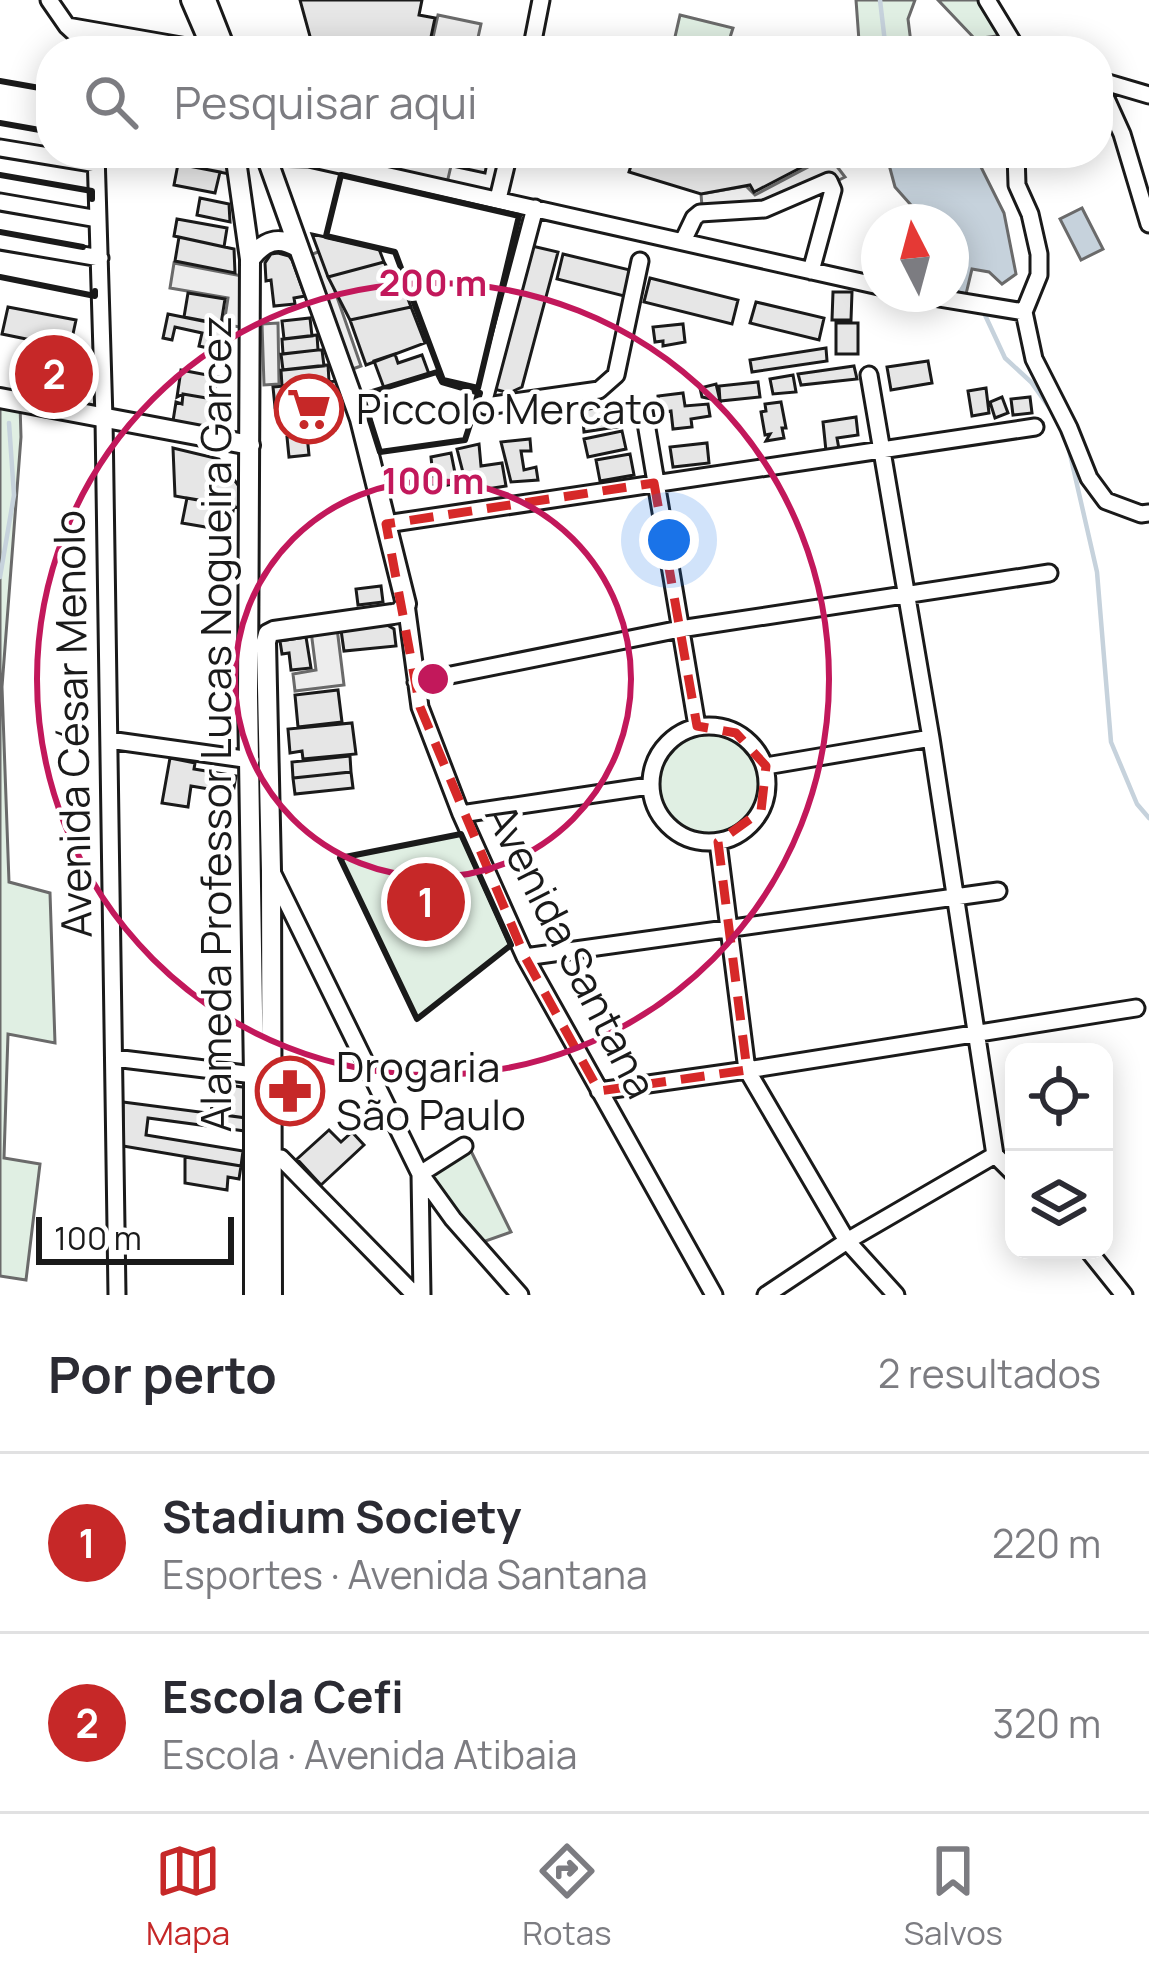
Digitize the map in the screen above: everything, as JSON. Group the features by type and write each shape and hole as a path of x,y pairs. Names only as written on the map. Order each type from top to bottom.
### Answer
{"main road":[{"path":"191,0 207,36"},
{"path":"206,0 220,36"},
{"name":"Alameda Professor Lucas Nogueira Garcez","path":"238,168 250,259 248,610 254,1075 270,1155 254,1295"},
{"name":"Avenida Santana","path":"270,168 360,418 402,614"},
{"path":"244,202 263,210 280,196"},
{"path":"250,259 264,243 274,240 299,248"},
{"path":"0,398 250,445"},
{"path":"248,610 274,628 274,636 402,614"},
{"name":"Alameda Professor Lucas Nogueira Garcez","path":"272,1295 274,636"},
{"path":"250,847 271,871"}],"street":[{"path":"49,0 77,36"},
{"path":"534,36 542,0"},
{"path":"987,0 1009,36"},
{"path":"67,26 127,36"},
{"path":"1113,85 1149,95"},
{"path":"1113,114 1149,224"},
{"path":"0,148 36,152"},
{"name":"Avenida César Menolo","path":"96,168 117,1295"},
{"path":"355,168 861,282"},
{"path":"498,199 505,168"},
{"path":"1016,168 1017,185 1039,254 1039,275 1024,312 1034,359 1089,478 1106,501 1149,513"},
{"path":"683,241 700,213 764,209 829,181 832,190 811,271"},
{"path":"0,202 98,219"},
{"path":"535,208 486,406 598,390 616,375 640,261"},
{"path":"0,241 100,258"},
{"path":"969,304 1024,312"},
{"path":"869,375 995,1155 1005,1165"},
{"path":"644,410 697,726"},
{"path":"386,524 1035,427"},
{"path":"416,682 680,629 1049,573"},
{"name":"Avenida Santana","path":"402,614 428,732 525,957 714,1295"},
{"path":"697,726 736,733 751,743 766,766 767,794 761,811 750,826 718,842 700,842 668,826 649,786 657,758 668,743 697,726"},
{"path":"766,766 931,738"},
{"path":"109,740 250,760"},
{"path":"461,814 649,786"},
{"path":"718,842 747,1070 847,1241 896,1295"},
{"path":"271,871 421,1174 453,1219 520,1295"},
{"path":"525,957 998,891"},
{"path":"272,944 288,929 303,934"},
{"path":"599,1090 1136,1008"},
{"path":"113,1058 254,1075"},
{"path":"421,1174 464,1146"},
{"path":"270,1155 419,1295"},
{"path":"766,1295 847,1241 995,1155"},
{"path":"419,1295 421,1174"},
{"path":"1095,1259 1124,1295"}],"highlighted area":[{"path":"654,483 697,726 736,733 766,766 761,811 718,842 747,1070 599,1091 525,957 420,707 386,524"}],"green space":[{"path":"856,0 915,0 908,19 910,36 859,36"},
{"path":"938,0 982,0 1004,35 972,36"},
{"path":"680,15 733,28 730,36 675,36"},
{"path":"0,400 20,404 21,437 2,687 9,882 50,893 55,1043 8,1034 4,1158 40,1164 26,1280 0,1276"},
{"path":"709,726 731,730 750,743 763,762 767,784 763,806 750,825 731,838 709,842 687,838 668,825 655,806 651,784 655,762 668,743 687,730"},
{"path":"461,834 511,945 417,1019 340,858"},
{"path":"469,1147 511,1232 480,1243 429,1176"}],"shaded area":[{"path":"438,15 481,24 478,36 433,36"},
{"path":"385,168 450,168 447,183"},
{"path":"806,168 838,168 845,177 772,213 703,219 701,194 746,186 755,195"},
{"path":"890,168 982,168 1004,213 1016,274 1002,284 989,272 972,269 969,282 969,204 910,204 895,187"},
{"path":"1082,208 1103,249 1081,260 1060,219"},
{"path":"321,251 361,366 347,371 307,256"},
{"path":"174,263 242,276 244,328 224,324 228,298 170,288"},
{"path":"278,323 279,384 264,385 262,324"},
{"path":"337,628 344,685 295,691 293,674 316,670 311,631"}],"building":[{"path":"300,0 422,0 419,15 435,18 431,36 310,36"},
{"path":"177,168 220,172 215,193 174,185"},
{"path":"630,168 800,168 754,192 750,185 701,194 629,172"},
{"path":"200,198 229,204 230,222 197,215"},
{"path":"177,219 227,228 224,247 174,236"},
{"path":"312,234 379,249 384,262 328,277"},
{"path":"179,237 234,249 235,273 175,261"},
{"path":"532,246 558,252 522,387 509,393 494,389"},
{"path":"278,253 292,260 305,296 294,298 295,304 274,306 265,263"},
{"path":"563,254 630,270 624,296 557,279"},
{"path":"384,262 411,307 350,320 328,277"},
{"path":"650,278 738,300 732,324 644,302"},
{"path":"833,292 852,292 851,320 832,320"},
{"path":"188,293 225,299 221,324 184,317"},
{"path":"756,302 824,318 819,340 750,323"},
{"path":"8,307 76,320 70,348 2,334"},
{"path":"411,307 425,343 366,365 350,320"},
{"path":"168,314 227,326 222,351 199,346 202,333 175,327 172,340 163,338"},
{"path":"310,318 312,336 284,339 282,321"},
{"path":"836,323 858,323 858,354 836,354"},
{"path":"683,324 685,342 663,346 663,341 655,342 653,327"},
{"path":"317,335 318,350 283,354 282,339"},
{"path":"826,348 827,361 752,372 750,360"},
{"path":"322,350 324,366 283,370 281,354"},
{"path":"395,354 398,363 422,355 429,374 384,388 374,361"},
{"path":"928,361 932,383 891,390 887,367"},
{"path":"328,365 329,381 282,386 281,370"},
{"path":"854,366 857,379 801,385 798,374"},
{"path":"181,370 223,378 206,398 177,397"},
{"path":"793,375 796,392 773,394 770,379"},
{"path":"337,381 344,400 275,407 273,387"},
{"path":"758,382 760,397 720,401 719,386"},
{"path":"716,384 720,401 702,397 700,388"},
{"path":"986,388 989,413 972,416 968,391"},
{"path":"683,393 685,406 708,404 710,416 691,419 692,427 673,429 671,411 659,413 658,396"},
{"path":"183,394 230,402 226,427 215,430 173,421 176,402 182,404"},
{"path":"1002,397 1008,413 995,418 990,402"},
{"path":"1030,397 1032,413 1013,415 1011,399"},
{"name":"Piccolo Mercato","path":"330,401 332,417 289,421 287,405"},
{"path":"781,402 784,438 766,441 770,434 765,435 761,412 766,411 765,404"},
{"path":"620,404 623,426 584,432 582,410"},
{"path":"856,417 858,435 837,438 839,449 826,451 823,422"},
{"path":"334,421 335,430 298,434 297,425"},
{"path":"622,431 626,449 588,457 584,439"},
{"path":"307,435 309,455 289,457 287,437"},
{"path":"530,439 531,451 521,451 524,470 536,467 538,480 511,482 501,442"},
{"path":"707,443 709,463 673,467 670,447"},
{"path":"479,444 481,466 502,463 506,486 468,492 457,449"},
{"path":"173,448 219,459 241,489 242,508 175,496"},
{"path":"451,453 457,483 434,488 431,457"},
{"path":"630,454 634,475 600,481 596,460"},
{"path":"187,498 234,506 229,531 182,523"},
{"path":"381,586 383,602 358,605 356,589"},
{"path":"387,625 394,629 396,646 344,651 341,630"},
{"path":"306,637 311,668 291,670 289,653 282,654 280,641"},
{"path":"338,690 342,722 298,727 295,695"},
{"path":"352,723 356,754 303,759 302,751 290,753 288,729"},
{"path":"350,756 351,772 293,778 292,762"},
{"path":"170,758 195,763 194,769 236,776 233,793 191,786 188,807 162,803"},
{"path":"351,772 353,788 295,794 293,778"},
{"path":"215,1083 249,1088 246,1118 211,1113"},
{"path":"123,1102 246,1118 245,1131 148,1118 146,1135 243,1151 241,1166 123,1146"},
{"path":"329,1130 341,1142 352,1132 364,1145 321,1185 297,1159"},
{"path":"185,1157 241,1166 239,1179 228,1177 227,1190 185,1183"}],"waterway":[{"path":"880,0 884,36"},
{"path":"985,315 1005,358 1051,410"},
{"path":"0,577 14,495 9,423"},
{"path":"1067,441 1097,572 1111,742 1137,804 1149,818"}],"wall":[{"path":"0,81 36,87"},
{"path":"0,123 36,129"},
{"path":"0,175 92,191 92,199"},
{"path":"341,175 519,216 478,388 443,380 395,252 326,236 341,175"},
{"path":"0,232 83,247"},
{"path":"0,277 95,296 95,291"},
{"path":"437,372 442,382 480,393 465,440 380,452 362,395 437,372"},
{"path":"461,834 511,945 417,1019 340,858 461,834"}],"place":[{"name":"Escola Cefi","path":"54,374"},
{"name":"Piccolo Mercato","path":"309,409"},
{"name":"Stadium Society","path":"426,902"},
{"name":"Drogaria São Paulo","path":"290,1091"}]}
